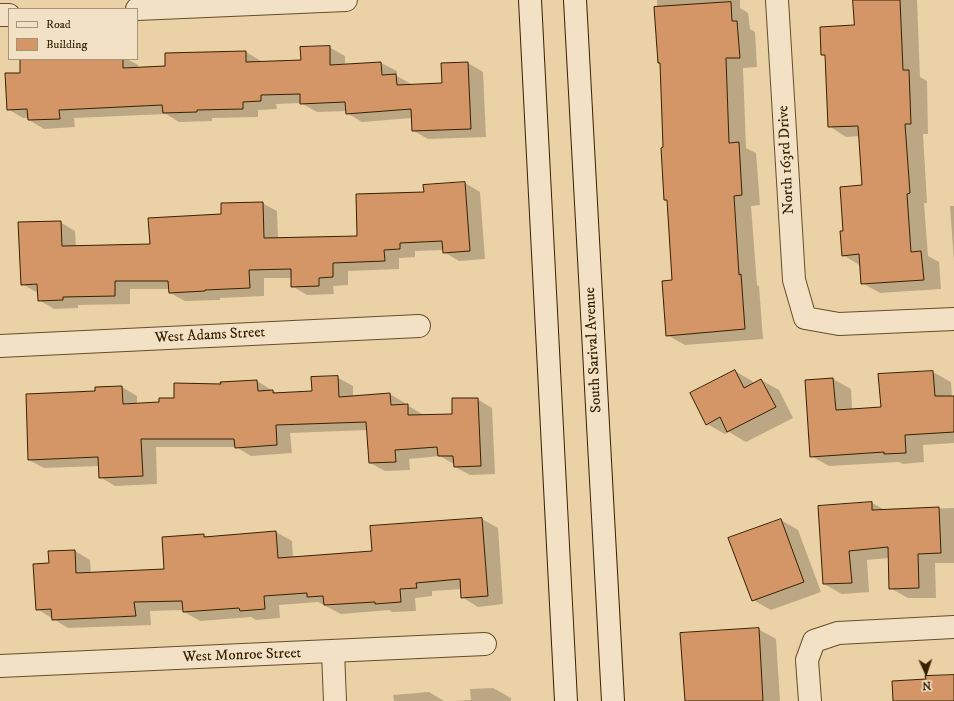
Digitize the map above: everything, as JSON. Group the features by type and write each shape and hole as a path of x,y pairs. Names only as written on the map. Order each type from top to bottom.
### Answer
{"street":[{"path":"138,9 346,0"},
{"path":"530,0 566,701"},
{"name":"South Sarival Avenue","path":"575,0 613,701"},
{"name":"North 163rd Drive","path":"778,0 794,280 805,318 839,324 954,319"},
{"name":"West Adams Street","path":"0,346 419,326"},
{"path":"810,701 808,660 814,641 838,633 954,627"},
{"name":"West Monroe Street","path":"0,666 485,644"},
{"path":"333,652 335,701"}],"building":[{"path":"853,0 900,0 903,70 909,70 911,124 905,124 910,193 907,194 911,252 921,251 924,280 861,284 859,254 842,256 840,231 843,231 840,187 862,185 858,126 828,127 825,55 821,55 820,27 854,25"},
{"path":"731,2 732,21 737,21 740,58 726,58 729,143 739,142 742,195 734,196 739,275 741,274 745,329 666,336 662,281 672,280 667,200 664,200 661,148 663,147 660,63 658,63 654,7"},
{"path":"330,46 330,65 381,62 382,75 396,74 397,85 442,83 441,63 468,62 471,129 412,131 411,109 346,114 345,102 300,104 300,94 261,95 261,101 243,102 243,109 197,110 197,112 163,113 162,105 59,110 60,119 28,120 27,109 7,110 5,73 20,73 20,60 123,60 123,68 165,66 165,53 246,51 246,62 301,60 300,47"},
{"path":"465,182 470,251 443,253 442,241 400,243 400,249 384,250 385,261 333,263 333,277 319,278 319,286 291,287 291,269 249,270 250,288 169,293 168,281 115,281 115,296 63,297 63,300 38,301 37,284 21,285 18,222 61,221 62,246 150,244 148,218 221,214 221,203 263,202 264,238 357,236 356,194 424,192 423,185"},
{"path":"735,370 744,388 761,379 776,407 727,432 720,417 706,425 690,393"},
{"path":"933,371 935,396 954,396 954,432 905,435 906,453 884,454 884,452 810,457 805,380 833,378 836,410 881,407 878,374"},
{"path":"338,376 339,397 390,393 391,405 408,404 408,415 452,414 452,398 478,398 481,466 454,467 453,456 438,456 437,447 395,450 396,462 369,463 366,422 276,425 277,445 235,448 234,439 141,439 143,476 99,478 98,457 28,460 26,394 95,391 95,387 122,386 123,404 159,402 159,398 174,398 174,383 221,384 220,382 257,380 258,391 273,390 273,393 312,391 311,377"},
{"path":"872,502 872,510 939,507 941,553 918,554 919,588 889,589 888,547 849,551 852,583 823,584 818,506"},
{"path":"482,518 488,596 461,598 460,579 416,583 417,588 400,589 401,602 375,604 375,602 324,605 323,596 307,597 307,593 264,596 265,609 240,611 239,608 183,612 182,601 134,602 136,616 52,620 51,609 36,610 33,564 49,563 48,551 75,550 76,573 164,569 162,537 204,534 204,537 276,531 278,558 372,551 370,526"},
{"path":"781,519 804,582 752,601 728,538"},
{"path":"759,628 763,701 685,701 680,633"},
{"path":"954,675 954,701 893,701 892,681 926,679 925,676"}]}
